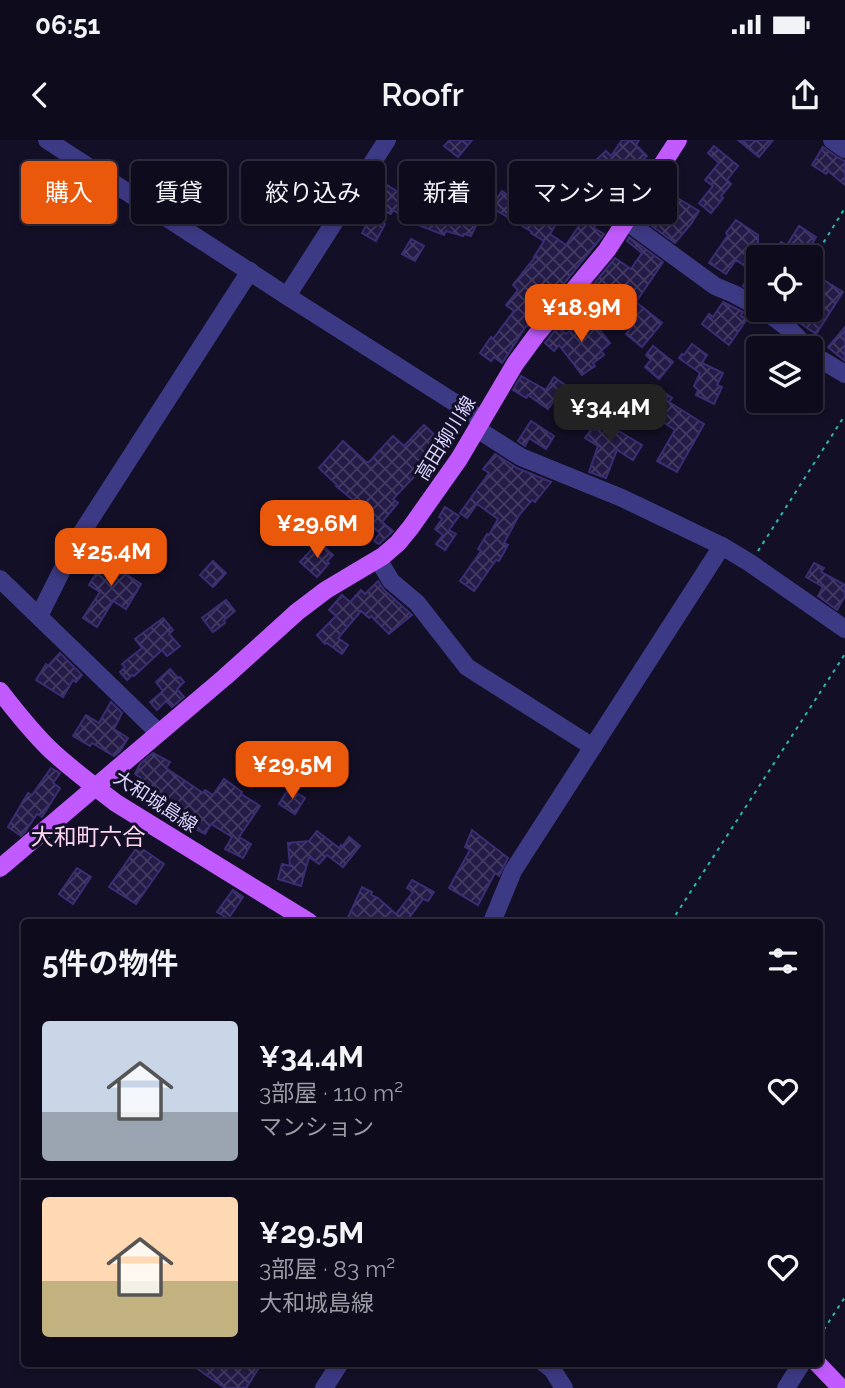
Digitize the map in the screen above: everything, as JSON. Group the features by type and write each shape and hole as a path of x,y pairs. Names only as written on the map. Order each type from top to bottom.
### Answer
{"main road":[{"name":"高田柳川線","path":"665,161 678,140"},
{"name":"高田柳川線","path":"0,869 298,612 398,543 459,459 515,364 607,250 624,224"},
{"name":"大和城島線","path":"0,691 53,752 116,803 304,919"},
{"path":"821,1367 841,1388"}],"street":[{"path":"47,140 479,424 521,457 622,498 722,546 845,629"},
{"path":"287,296 387,140"},
{"path":"832,140 845,149"},
{"path":"630,224 715,286 746,301"},
{"path":"39,616 77,540 250,271"},
{"path":"780,322 798,336"},
{"path":"823,361 845,374"},
{"path":"493,919 513,871 722,546"},
{"path":"378,559 391,581 417,603 467,667 593,747"},
{"path":"0,579 159,733"},
{"path":"324,1388 337,1367"},
{"path":"549,1367 564,1388"},
{"path":"786,1388 799,1367"}],"path":[{"path":"822,245 845,208"},
{"path":"750,563 845,415"},
{"path":"673,919 845,654"},
{"path":"823,1331 845,1297"}],"building":[{"path":"450,140 472,140 458,157 444,146"},
{"path":"622,140 639,140 636,145 647,156 644,159 646,161 596,160 606,151 611,156"},
{"path":"738,140 773,140 759,157"},
{"path":"714,146 738,166 727,180 731,184 721,196 723,198 711,213 699,203 713,186 705,180 719,163 708,153"},
{"path":"823,147 845,161 845,185 828,171 826,174 812,165"},
{"path":"387,185 399,192 399,214 393,210 391,214 385,212"},
{"path":"502,191 509,196 509,218 495,209 495,201"},
{"path":"677,198 699,211 675,243 649,224 677,224"},
{"path":"736,220 758,235 758,245 746,245 746,267 736,260 726,274 709,263 728,235 726,233"},
{"path":"367,224 385,224 376,241 362,233"},
{"path":"416,224 477,224 471,236 446,231 444,235"},
{"path":"519,224 556,224 550,234 566,245 580,224 596,224 594,228 604,234 562,286 550,292 554,295 527,325 502,363 494,357 491,361 480,353 514,311 506,305 518,290 513,285 544,241"},
{"path":"799,226 816,237 811,245 787,245"},
{"path":"629,237 663,262 636,302 662,323 642,347 626,334 637,320 620,308 610,321 582,298 615,258 631,269 642,253 627,241"},
{"path":"411,239 424,246 415,261 402,254"},
{"path":"823,280 843,292 816,334 799,322 823,322"},
{"path":"723,302 743,312 741,316 746,320 729,345 702,324 709,314 713,317"},
{"path":"589,316 610,343 601,351 604,355 593,363 595,366 582,375 559,345 554,351 545,343 558,327 566,334"},
{"path":"845,327 845,361 828,347"},
{"path":"692,344 707,355 702,363 723,373 717,385 722,387 714,404 696,395 698,390 694,386 700,373 679,358"},
{"path":"653,346 673,362 659,379 645,367 651,360 646,355"},
{"path":"521,376 546,390 554,377 565,385 548,409 528,395 526,398 513,390"},
{"path":"658,388 672,398 669,402 704,424 677,472 657,461 675,430 642,412"},
{"path":"609,409 624,419 617,430 642,445 633,460 617,450 606,478 589,472 598,446 585,438 592,428 595,430"},
{"path":"531,421 554,436 546,449 529,438 525,446 518,441"},
{"path":"424,425 443,446 393,499 398,503 382,522 393,531 379,544 374,541 380,533 354,513 360,506 319,468 343,441 369,462 393,436 404,446"},
{"path":"495,454 517,468 551,482 535,502 532,500 519,515 504,543 508,545 499,561 496,560 474,591 460,581 481,551 478,549 498,519 477,504 467,518 460,513 489,473 483,469"},
{"path":"445,507 459,516 449,530 456,534 445,550 436,544 443,535 435,529 442,519 439,517"},
{"path":"321,544 333,555 317,577 300,562 313,548 316,550"},
{"path":"110,550 124,559 118,569 141,584 126,609 113,601 97,627 83,618 100,592 89,585"},
{"path":"213,561 226,573 213,587 200,575"},
{"path":"814,563 824,568 821,572 845,585 845,596 837,610 818,596 823,587 806,577"},
{"path":"378,581 384,590 412,615 389,634 371,616 369,618 361,611 338,638 348,645 342,654 325,644 317,635 336,616 329,610 342,595 350,602 361,590 365,594"},
{"path":"226,600 235,611 213,632 202,618"},
{"path":"163,618 173,630 169,634 180,646 167,656 162,650 127,680 120,672 125,667 122,664 142,648 135,639"},
{"path":"60,653 82,675 76,682 73,680 63,697 36,680 46,664 48,666"},
{"path":"170,669 184,682 177,689 184,697 172,707 166,701 157,710 150,702 163,691 156,682"},
{"path":"111,702 122,713 114,729 128,738 114,756 73,736 86,715 99,723"},
{"path":"153,753 170,762 166,768 203,793 205,790 213,795 224,779 260,806 239,837 251,844 243,858 225,849 232,837 211,824 205,834 190,828 146,802 148,799 134,790 141,778 135,774 140,764"},
{"path":"51,768 60,773 53,783 60,788 42,817 37,814 21,836 8,827 28,793 32,795"},
{"path":"289,788 305,798 295,814 279,804"},
{"path":"472,830 508,858 499,876 495,873 478,905 449,888 470,850 465,847"},
{"path":"317,831 339,848 349,837 360,846 343,867 327,855 319,864 309,857 301,886 278,879 282,864 290,866 288,843 309,841"},
{"path":"138,846 164,864 136,904 109,887"},
{"path":"77,868 91,877 73,904 59,894"},
{"path":"412,880 434,892 428,901 423,899 408,919 347,919 362,887 372,892 371,895 396,914 413,892 407,888"},
{"path":"233,890 243,897 228,919 217,912"},
{"path":"195,1367 259,1367 246,1388 225,1388"}],"district":[{"name":"大和町六合","path":"88,836"}]}
